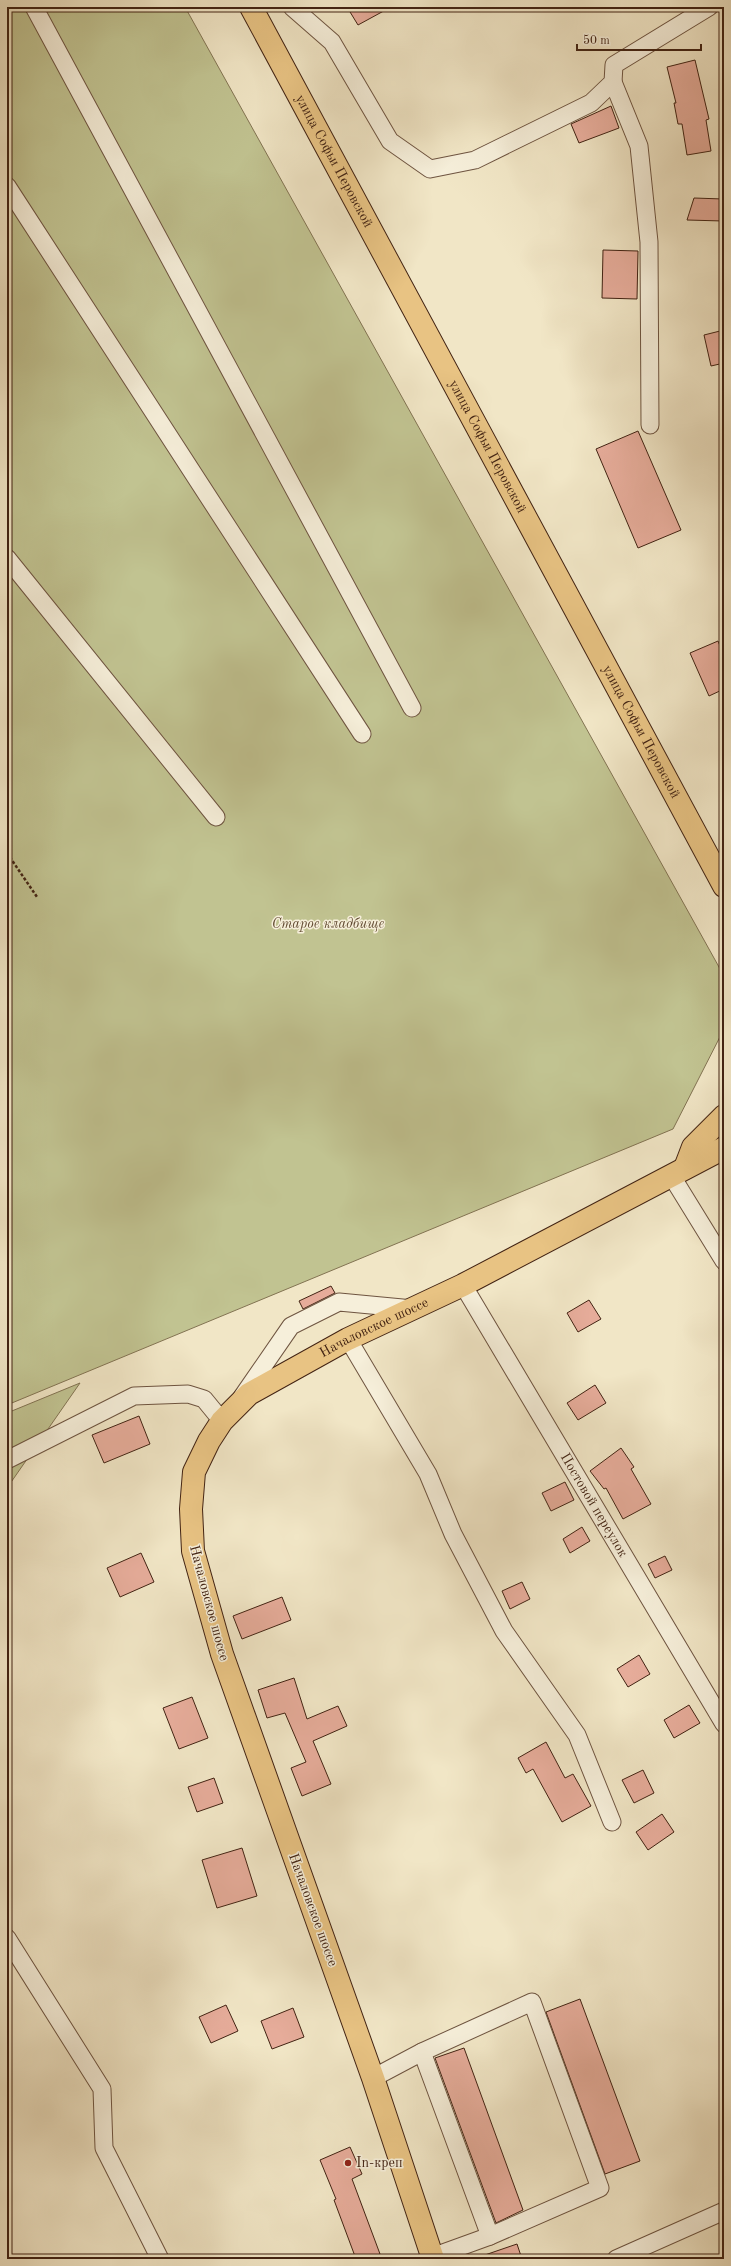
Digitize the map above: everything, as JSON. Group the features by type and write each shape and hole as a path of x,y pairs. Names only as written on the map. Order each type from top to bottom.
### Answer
{"main road":[{"name":"улица Софьи Перовской","path":"251,7 724,886"},
{"path":"678,1172 693,1147 724,1116"},
{"path":"678,1172 724,1136"},
{"name":"Началовское шоссе","path":"433,2258 373,2078 222,1654 193,1551 191,1509 194,1472 209,1441 228,1416 249,1394 348,1339 463,1285 724,1148"},
{"path":"678,1172 724,1155"}],"street":[{"path":"34,7 412,708"},
{"path":"292,7 332,42 390,141 430,169 475,160 591,103 613,82"},
{"path":"650,425 649,242 639,146 613,82 614,65 709,7"},
{"path":"7,186 362,734"},
{"path":"7,558 216,817"},
{"path":"678,1172 724,1261"},
{"name":"Постовой переулок","path":"463,1285 724,1724"},
{"path":"7,1460 134,1396 188,1394 204,1399 228,1416 291,1326 339,1302 413,1309"},
{"path":"348,1339 428,1474 453,1534 504,1631 577,1735 612,1822"},
{"path":"7,1938 102,2089 104,2148 160,2259"},
{"path":"373,2078 422,2052 532,2002 600,2188 490,2236 433,2258"},
{"path":"422,2052 490,2236"},
{"path":"616,2259 724,2210"}],"path":[{"path":"7,853 37,897"}],"green space":[{"name":"Старое кладбище","path":"7,7 185,7 724,976 724,1029 673,1129 7,1405"},
{"path":"80,1383 7,1488 7,1413"}],"building":[{"path":"347,7 391,7 358,25"},
{"path":"695,60 709,119 706,120 711,151 687,155 682,124 678,124 674,103 676,103 667,67"},
{"path":"611,106 619,128 579,143 571,124"},
{"path":"694,198 723,199 723,221 687,220"},
{"path":"603,250 638,251 637,299 602,298"},
{"path":"724,330 724,363 711,366 704,335"},
{"path":"638,431 681,530 638,548 596,449"},
{"path":"718,641 724,656 724,689 709,696 690,653"},
{"path":"331,1286 335,1293 303,1309 299,1301"},
{"path":"589,1300 601,1319 578,1332 567,1313"},
{"path":"595,1385 606,1403 578,1420 567,1403"},
{"path":"139,1416 150,1444 104,1463 92,1435"},
{"path":"621,1448 634,1467 631,1469 651,1504 623,1519 606,1488 604,1489 590,1471"},
{"path":"565,1482 574,1500 551,1511 542,1493"},
{"path":"582,1527 590,1541 570,1553 563,1539"},
{"path":"141,1553 154,1582 120,1597 107,1568"},
{"path":"665,1556 672,1570 655,1578 648,1564"},
{"path":"522,1582 530,1599 510,1609 502,1591"},
{"path":"282,1597 291,1620 242,1639 233,1616"},
{"path":"639,1655 650,1674 628,1687 617,1669"},
{"path":"294,1678 307,1719 338,1706 347,1726 313,1741 331,1784 302,1796 291,1768 306,1762 285,1713 267,1718 258,1690"},
{"path":"192,1697 208,1738 179,1749 163,1708"},
{"path":"689,1705 700,1723 674,1738 664,1720"},
{"path":"546,1742 565,1778 573,1774 591,1806 562,1822 533,1769 526,1773 518,1758"},
{"path":"643,1770 654,1793 634,1803 622,1780"},
{"path":"214,1778 223,1803 197,1812 188,1787"},
{"path":"662,1814 674,1832 648,1850 636,1832"},
{"path":"242,1848 257,1896 217,1908 202,1860"},
{"path":"580,1999 640,2161 605,2174 546,2012"},
{"path":"226,2005 238,2031 211,2043 199,2017"},
{"path":"293,2008 304,2037 272,2049 261,2021"},
{"path":"464,2048 523,2210 496,2223 435,2058"},
{"path":"350,2147 362,2174 352,2179 380,2254 368,2259 356,2259 334,2200 336,2199 320,2160"},
{"path":"517,2244 522,2259 480,2259 479,2257"}],"place":[{"name":"In-креп","path":"348,2163"}]}
